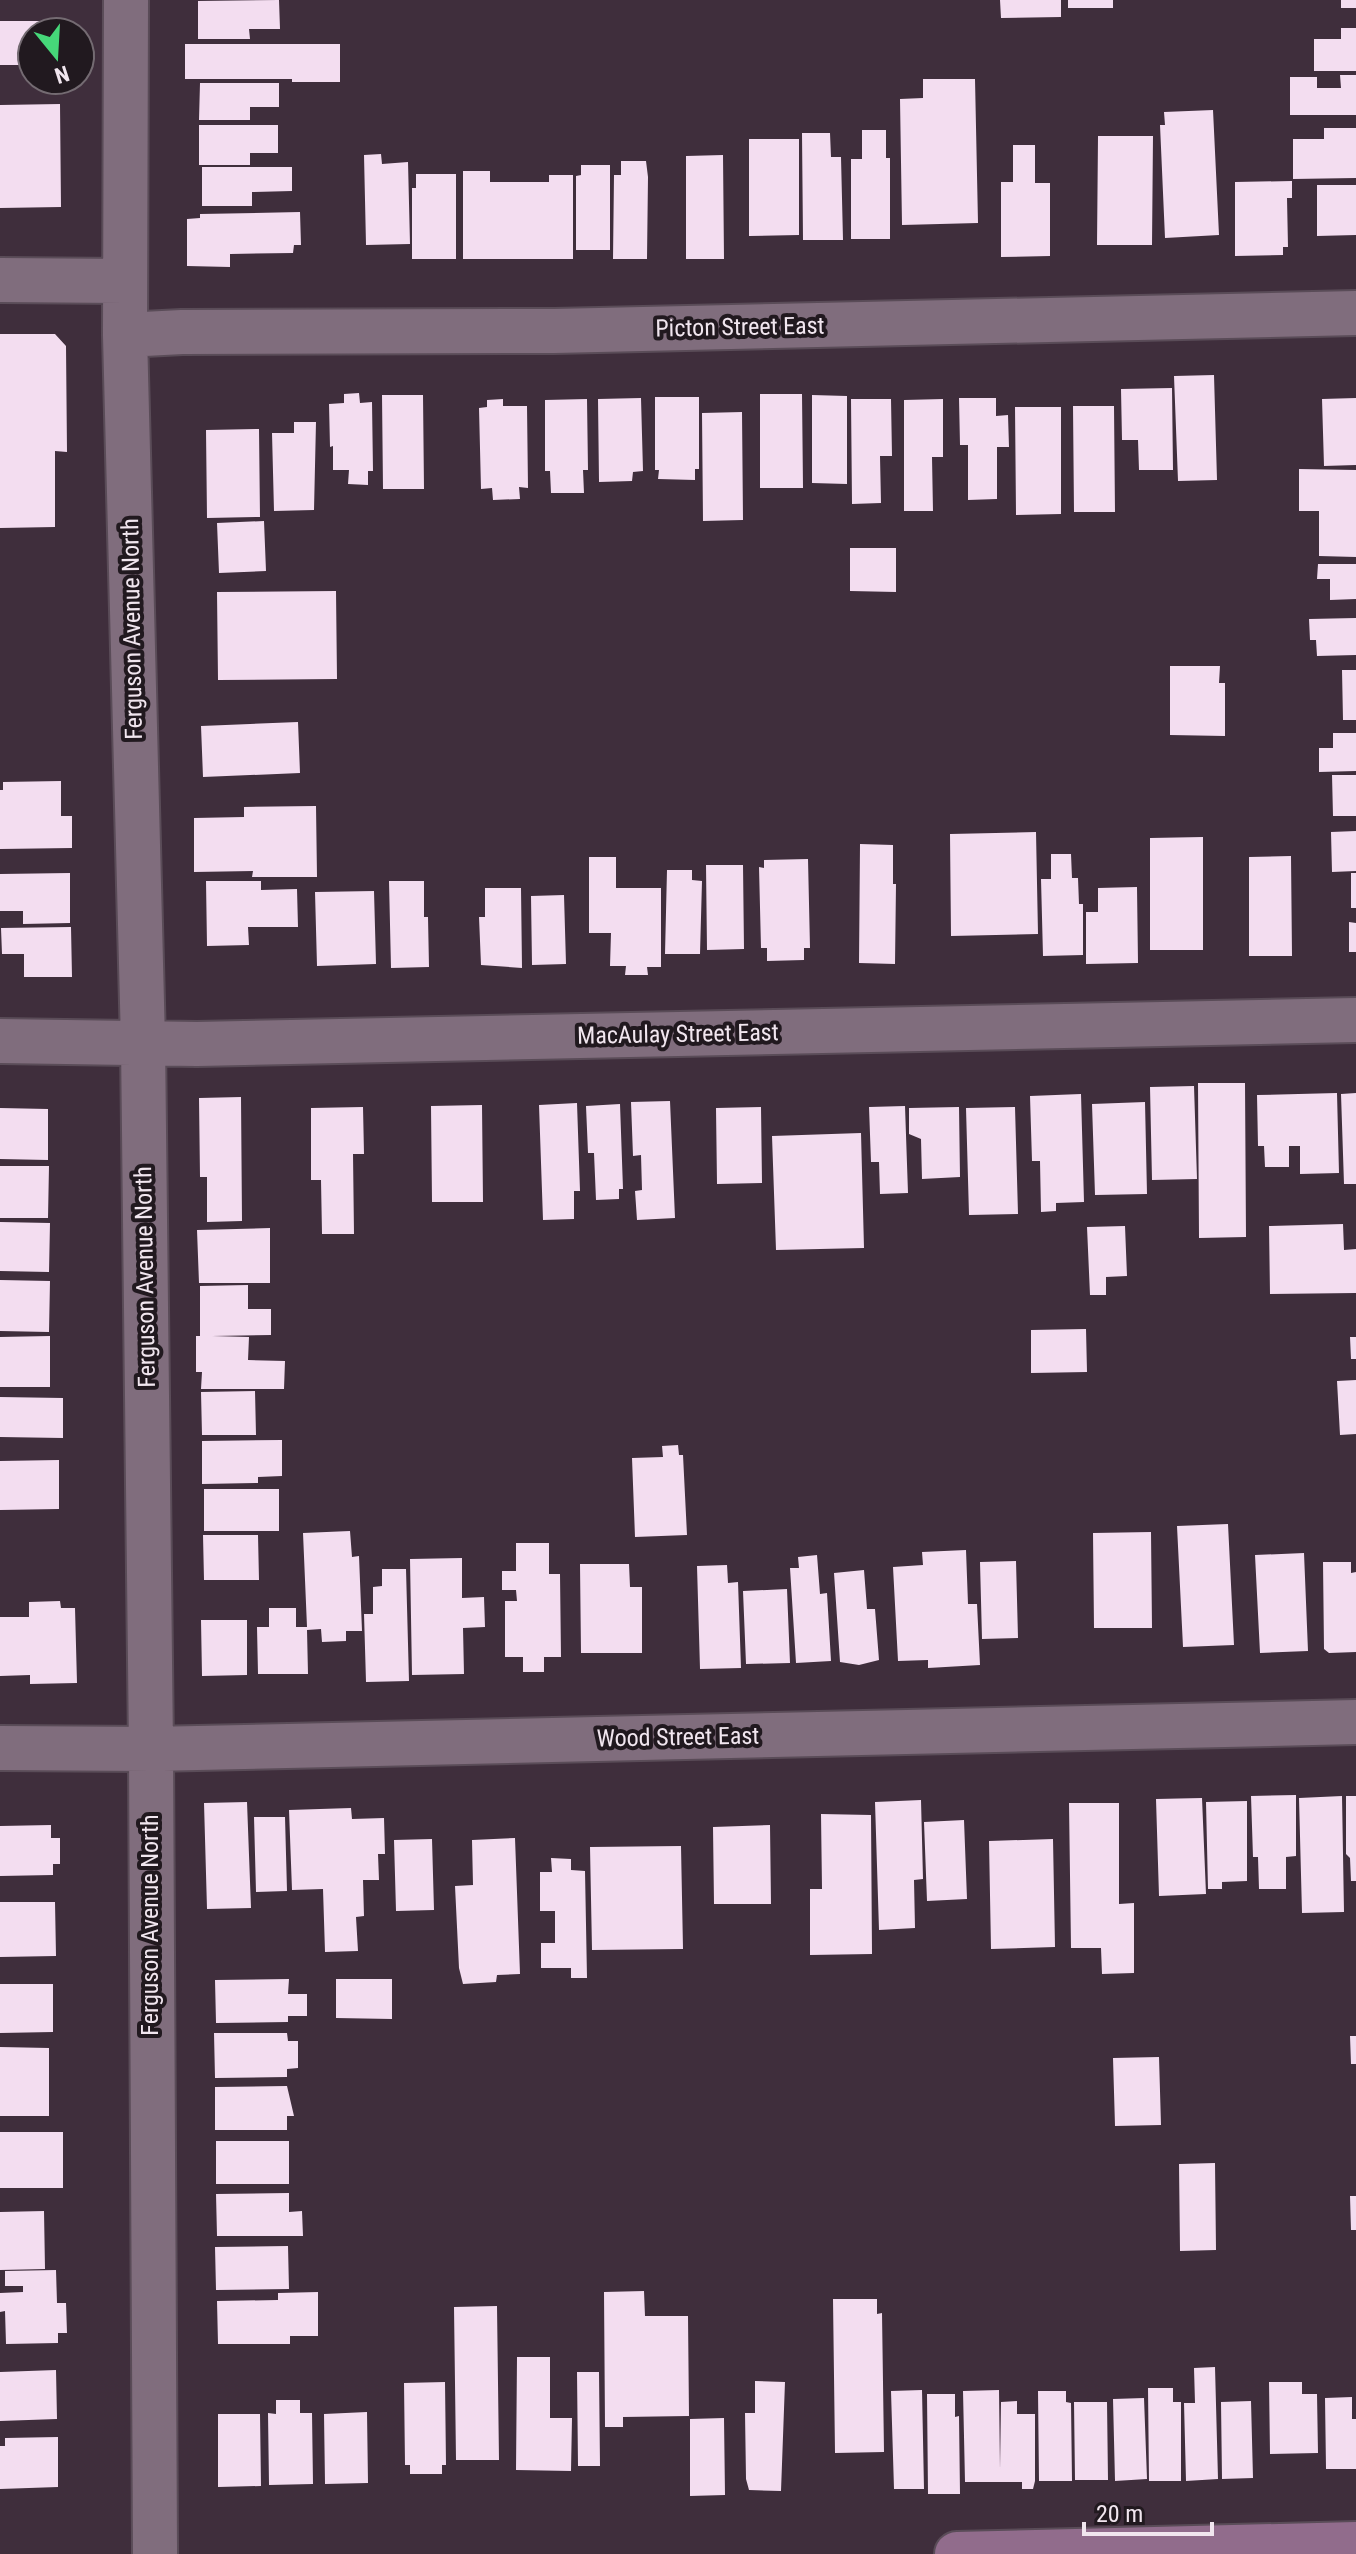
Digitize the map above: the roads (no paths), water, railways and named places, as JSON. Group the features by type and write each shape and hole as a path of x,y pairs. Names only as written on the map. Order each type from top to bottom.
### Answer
{"main road":[{"path":"957,2554 1356,2544"}],"street":[{"name":"Ferguson Avenue North","path":"126,0 124,281 143,1042 155,2554"},
{"path":"0,280 124,281"},
{"name":"Picton Street East","path":"125,335 182,332 554,331 1356,313"},
{"name":"MacAulay Street East","path":"0,1041 197,1044 1356,1020"},
{"name":"Wood Street East","path":"0,1748 151,1749 1356,1722"}]}
